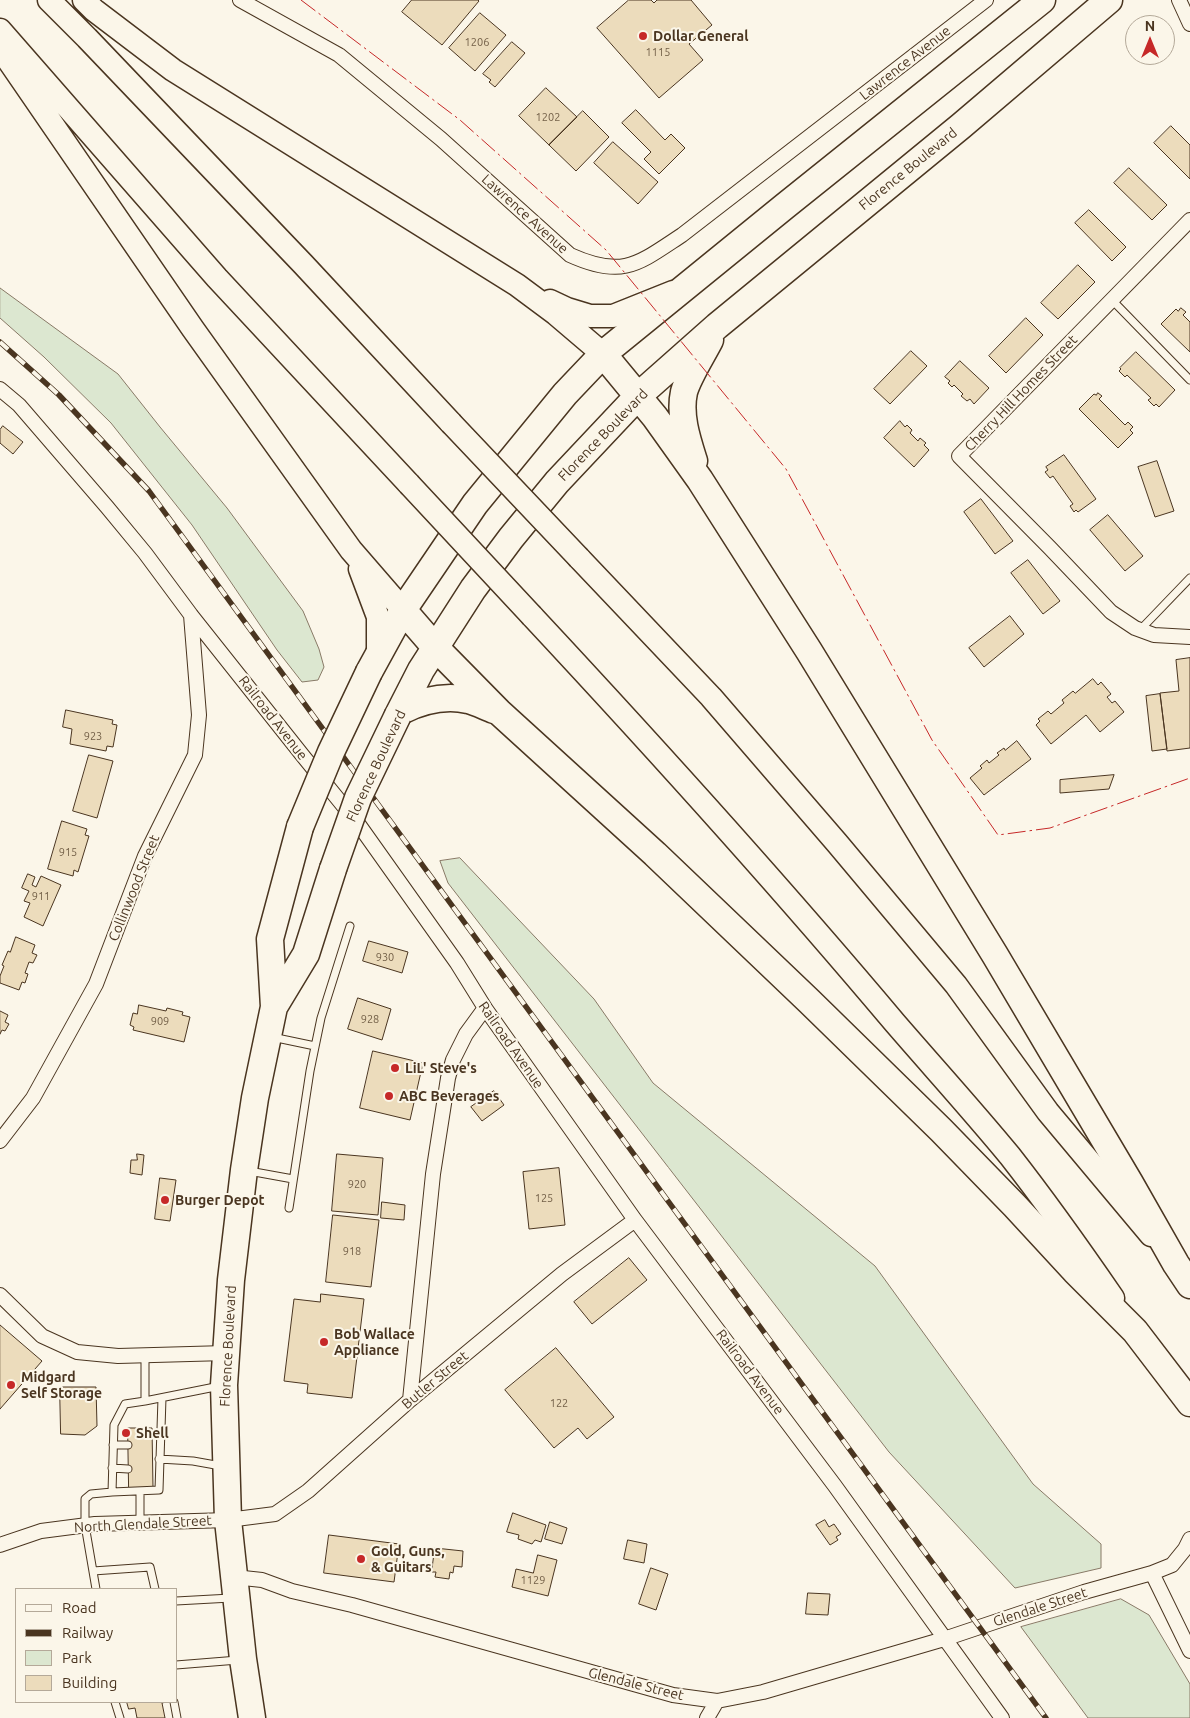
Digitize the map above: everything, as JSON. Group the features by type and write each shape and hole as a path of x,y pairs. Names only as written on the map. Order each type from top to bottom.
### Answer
{"highway":[{"name":"Florence Boulevard","path":"252,1718 243,1659 228,1520 224,1385 226,1353 244,1170 255,1098 274,1007 270,939 300,827 331,752 373,664 403,610 475,504 565,394 603,354 1042,0"},
{"name":"Florence Boulevard","path":"274,1007 306,954 358,798 421,670 472,589 557,482 638,396 717,326 961,126 1110,0"},
{"path":"700,480 685,436 682,407 684,391 717,326"},
{"path":"603,354 638,396 700,480 863,738 1060,1065 1183,1275"},
{"path":"403,610 435,647 499,712 655,854 809,1001 947,1137 1015,1206 1075,1272 1135,1331 1190,1403"},
{"path":"400,713 418,702 443,699 468,700 499,712"}],"main road":[{"path":"49,0 290,250 711,697 843,850 956,986 1048,1112 1183,1275"},
{"path":"84,0 94,10 174,70 517,285 556,314 603,354"},
{"path":"0,30 217,278 627,718 778,887 1010,1156 1088,1262 1135,1331"},
{"path":"0,48 193,329 351,550 403,610"},
{"path":"517,285 566,309 590,316 613,316 684,288"},
{"path":"351,550 367,585 378,617 373,664"}],"street":[{"name":"Lawrence Avenue","path":"240,0 339,54 442,140 570,255 590,264 608,268 630,266 682,235 986,0"},
{"path":"1178,0 1190,24"},
{"name":"Cherry Hill Homes Street","path":"1190,220 958,456 1050,548 1110,612 1140,630 1154,635 1190,637"},
{"name":"Railroad Avenue","path":"0,389 19,405 108,506 191,615 359,825 451,955 485,1008 635,1220 835,1486 1002,1718"},
{"name":"Collinwood Street","path":"0,1141 33,1098 96,984 145,856 196,755 199,715 191,615"},
{"path":"410,1400 432,1183 448,1078 453,1060 466,1034 485,1008"},
{"name":"Butler Street","path":"228,1520 275,1514 308,1491 410,1400 562,1274 635,1220"},
{"path":"0,1295 42,1336 62,1347 77,1352 118,1356 226,1353"},
{"name":"North Glendale Street","path":"0,1545 41,1531 85,1525 228,1520"},
{"name":"Glendale Street","path":"235,1587 262,1580 292,1591 352,1605 648,1689 673,1695 717,1700 762,1692 944,1639 1084,1592 1152,1574 1172,1565 1185,1549 1190,1539"},
{"path":"1152,1574 1190,1651"},
{"path":"707,1718 717,1700"}],"lane":[{"path":"1112,300 1190,380"},
{"path":"1140,630 1190,578"},
{"path":"289,1208 321,1018 350,926"},
{"path":"267,1036 315,1046"},
{"path":"244,1170 293,1180"},
{"path":"145,1355 145,1401"},
{"path":"112,1492 114,1425 125,1404 224,1385"},
{"path":"96,1588 85,1525 85,1499 91,1494 159,1490 156,1469 159,1459 156,1445 162,1398"},
{"path":"113,1445 128,1445"},
{"path":"159,1459 194,1461 227,1467"},
{"path":"112,1468 128,1469"},
{"path":"140,1491 140,1522"},
{"path":"93,1571 150,1567 155,1588"},
{"path":"178,1601 235,1587"},
{"path":"178,1665 243,1659"},
{"path":"115,1703 120,1718"},
{"path":"174,1703 177,1718"}],"green space":[{"path":"0,288 118,374 227,508 303,611 319,649 324,667 318,680 302,682 277,650 192,525 111,423 44,357 0,318"},
{"path":"460,858 594,999 653,1083 875,1266 1033,1484 1101,1544 1101,1568 1015,1588 889,1452 448,883 440,861"},
{"path":"1121,1599 1149,1615 1190,1684 1190,1718 1088,1718 1021,1627"}],"building":[{"path":"412,0 479,1 442,45 402,12"},
{"path":"629,0 651,0 654,3 657,0 691,0 712,25 689,44 703,60 659,98 597,28"},
{"path":"480,13 506,35 475,71 449,48"},
{"path":"512,42 525,53 495,87 489,82 491,80 483,74"},
{"path":"546,88 577,117 549,145 519,116"},
{"path":"636,110 665,140 671,134 685,148 659,174 644,159 651,152 622,123"},
{"path":"583,111 609,137 576,171 549,145"},
{"path":"1171,126 1190,145 1190,179 1154,143"},
{"path":"613,142 658,182 638,204 594,163"},
{"path":"1129,168 1167,205 1152,220 1114,183"},
{"path":"1089,210 1126,247 1112,261 1075,223"},
{"path":"1078,265 1095,282 1058,319 1041,303"},
{"path":"1181,308 1186,312 1183,315 1190,322 1190,352 1161,324 1176,309 1178,311"},
{"path":"1026,318 1043,335 1006,373 989,356"},
{"path":"911,351 927,366 890,404 874,389"},
{"path":"1136,352 1175,390 1159,407 1156,404 1154,406 1148,400 1151,398 1127,375 1125,377 1119,371"},
{"path":"960,361 989,388 974,404 970,399 967,401 961,396 963,394 954,385 952,387 948,383 950,381 945,377"},
{"path":"1098,393 1102,396 1099,399 1125,425 1128,422 1133,427 1130,430 1133,433 1118,448 1079,409 1094,394"},
{"path":"900,421 905,427 907,425 912,430 910,433 918,441 920,438 926,443 924,445 929,450 914,467 884,438"},
{"path":"3,426 23,442 13,454 0,443 0,430"},
{"path":"1064,455 1096,499 1078,512 1076,510 1074,512 1070,506 1073,504 1053,476 1050,478 1045,472 1048,470 1046,467"},
{"path":"1157,461 1174,511 1155,517 1138,467"},
{"path":"981,499 1013,541 995,554 964,512"},
{"path":"1108,515 1143,556 1125,571 1090,530"},
{"path":"1028,560 1060,601 1043,614 1011,573"},
{"path":"1010,616 1024,634 984,667 969,648"},
{"path":"1190,658 1190,748 1167,751 1160,693 1179,691 1176,660"},
{"path":"1093,679 1098,685 1101,682 1111,694 1107,697 1112,703 1115,701 1124,712 1100,732 1086,715 1051,744 1036,725 1040,721 1038,719 1048,711 1051,714 1064,703 1062,700"},
{"path":"1160,694 1167,749 1152,751 1146,696"},
{"path":"66,710 113,720 112,724 117,725 113,747 107,746 106,751 70,744 72,729 63,727"},
{"path":"1017,741 1031,759 984,795 970,778 982,768 980,766 987,760 989,763 999,755 997,753 1004,748 1005,750"},
{"path":"89,755 113,761 97,818 73,811"},
{"path":"1114,775 1109,789 1060,793 1060,780"},
{"path":"62,821 87,829 85,835 89,836 78,872 74,870 73,876 48,869"},
{"path":"28,874 35,877 32,885 36,887 41,876 61,885 43,926 24,917 30,903 24,901 29,891 22,888"},
{"path":"16,937 35,945 32,953 37,955 33,963 29,962 25,973 28,974 25,983 22,982 19,990 0,983 0,976 4,966 2,965"},
{"path":"369,941 408,952 402,973 363,961"},
{"path":"358,998 391,1009 382,1040 348,1029"},
{"path":"139,1005 166,1011 167,1008 183,1012 182,1015 190,1017 184,1042 133,1030 134,1027 130,1025 133,1013 137,1014"},
{"path":"0,1011 8,1015 5,1022 9,1024 5,1031 2,1030 0,1034"},
{"path":"373,1051 423,1063 410,1120 360,1108"},
{"path":"494,1091 504,1105 482,1121 471,1107"},
{"path":"137,1154 144,1155 142,1175 130,1173 131,1160 137,1160"},
{"path":"337,1154 383,1158 378,1215 332,1211"},
{"path":"559,1168 565,1225 529,1229 523,1172"},
{"name":"Burger Depot","path":"160,1178 176,1180 170,1221 155,1219"},
{"path":"382,1202 405,1205 404,1220 381,1218"},
{"path":"333,1215 379,1220 371,1287 326,1282"},
{"path":"629,1258 647,1280 592,1324 574,1302"},
{"name":"Bob Wallace Appliance","path":"321,1294 364,1299 352,1398 307,1393 308,1384 284,1381 294,1299 320,1302"},
{"name":"Midgard Self Storage","path":"0,1325 42,1361 0,1409"},
{"path":"556,1348 614,1417 587,1439 578,1428 554,1448 505,1390"},
{"path":"60,1387 96,1387 97,1426 85,1435 61,1434"},
{"path":"128,1428 152,1428 153,1488 129,1488"},
{"path":"513,1513 546,1525 541,1542 535,1540 532,1544 518,1539 519,1535 507,1532"},
{"path":"825,1520 829,1527 834,1524 841,1534 836,1537 838,1540 830,1545 816,1525"},
{"path":"550,1522 567,1528 562,1544 545,1539"},
{"name":"Gold, Guns, & Guitars","path":"329,1535 399,1544 394,1582 324,1573"},
{"path":"628,1540 647,1544 644,1563 624,1559"},
{"path":"435,1548 463,1551 462,1567 454,1566 453,1573 450,1572 449,1579 435,1577 436,1572 432,1572"},
{"path":"538,1555 557,1560 548,1596 512,1587 516,1569 533,1573"},
{"path":"651,1568 668,1574 656,1610 639,1604"},
{"path":"808,1593 830,1594 828,1615 806,1614"},
{"path":"127,1703 162,1703 165,1718 137,1718 135,1708 129,1709"}],"railway":[{"path":"0,342 59,395 149,491 1046,1718"}],"power":[{"path":"301,0 460,120 606,250 786,469 932,740 998,835 1050,828 1190,778"}],"place":[{"name":"Dollar General","path":"643,36"},
{"name":"LiL' Steve's","path":"395,1068"},
{"name":"ABC Beverages","path":"389,1096"},
{"name":"Burger Depot","path":"165,1200"},
{"name":"Bob Wallace Appliance","path":"324,1342"},
{"name":"Midgard Self Storage","path":"11,1385"},
{"name":"Shell","path":"126,1433"},
{"name":"Gold, Guns, & Guitars","path":"361,1559"}]}
